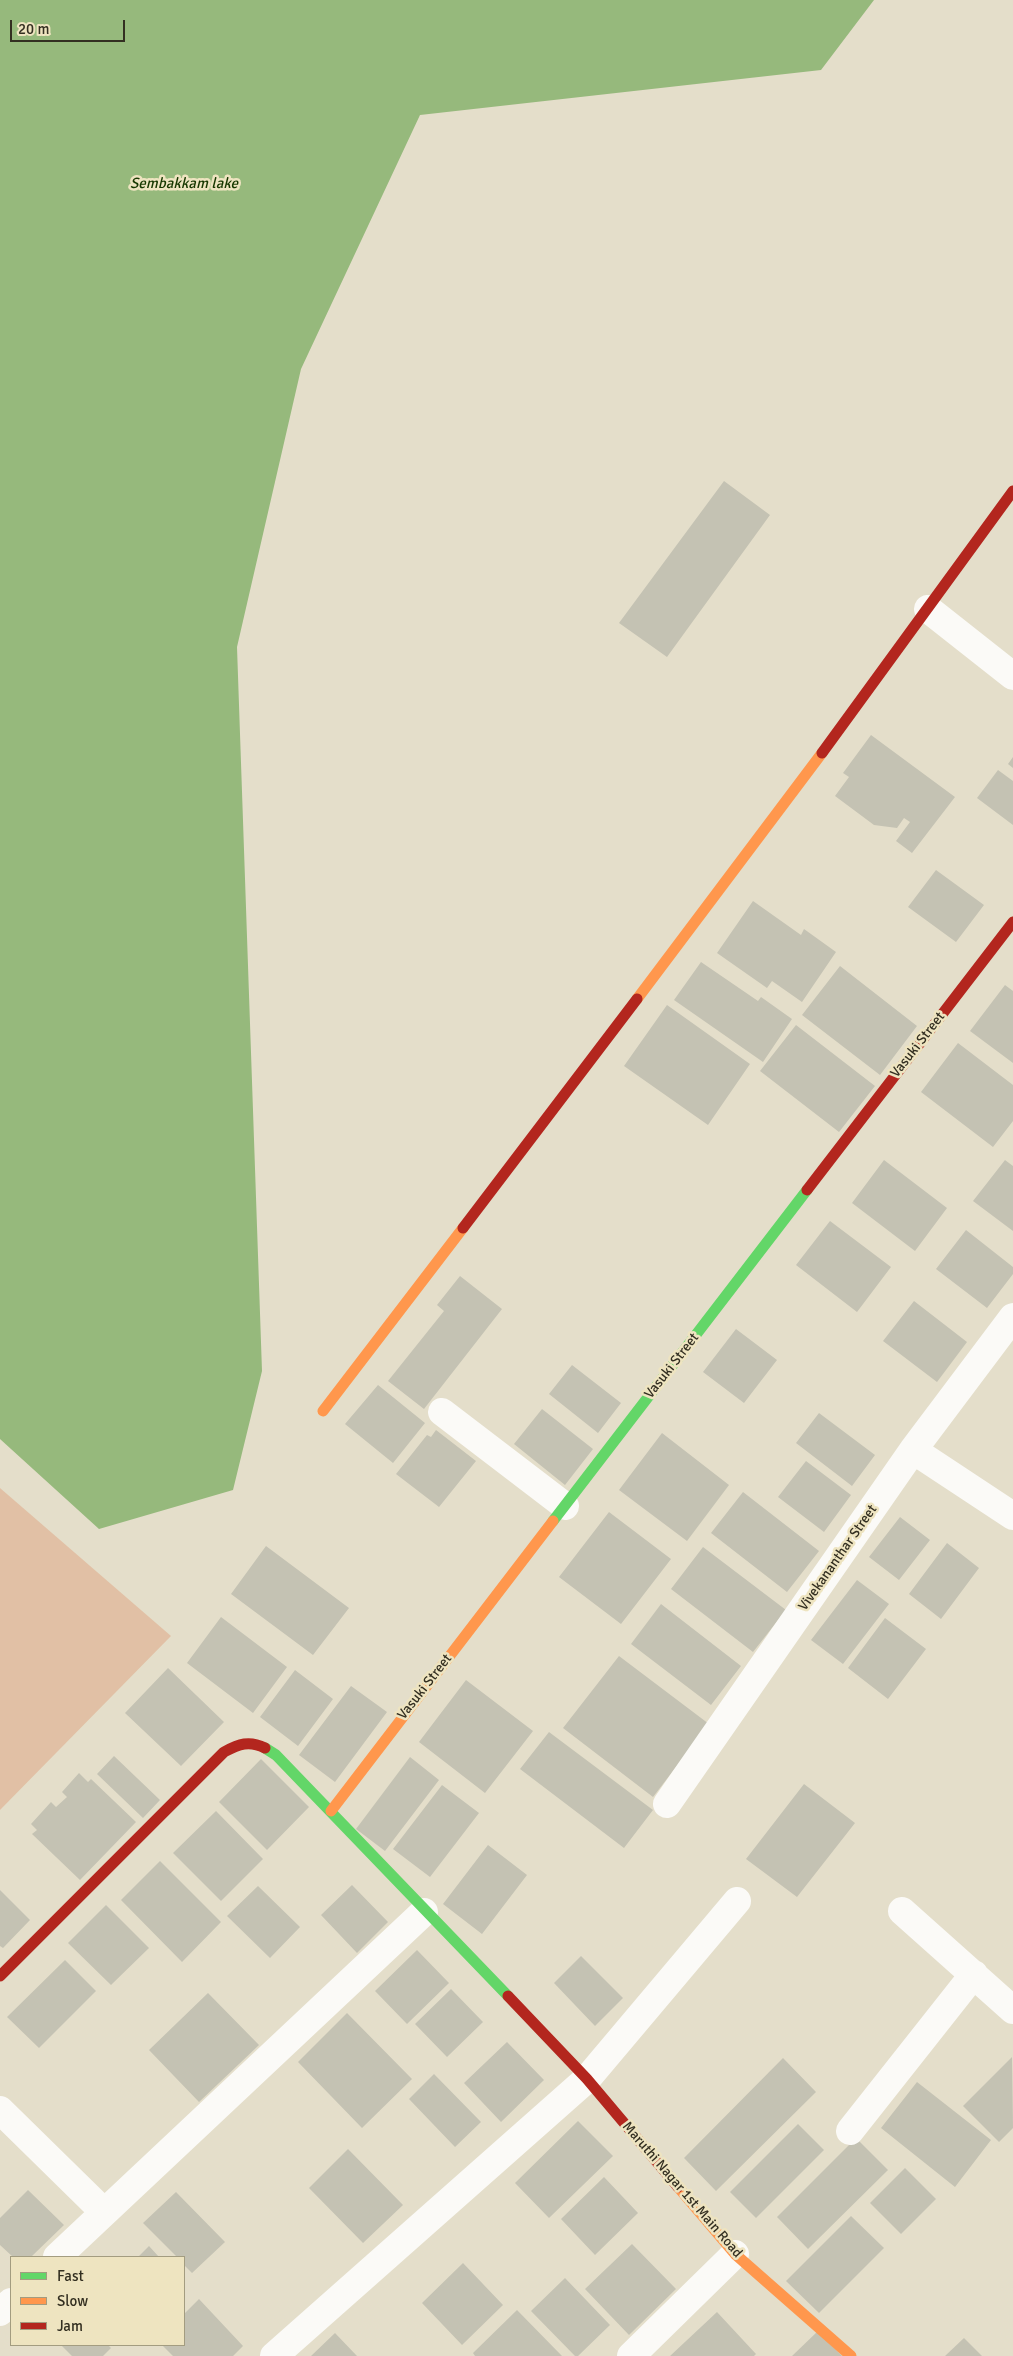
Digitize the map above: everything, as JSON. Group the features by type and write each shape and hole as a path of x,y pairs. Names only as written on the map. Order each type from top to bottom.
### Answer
{"street":[{"path":"323,1411 602,1046 928,609 1013,491"},
{"path":"928,609 1013,676"},
{"name":"Vasuki Street","path":"330,1811 1013,922"},
{"name":"Vivekananthar Street","path":"667,1804 913,1450 1013,1316"},
{"path":"442,1412 564,1506"},
{"path":"913,1450 1013,1516"},
{"name":"Maruthi Nagar 1st Main Road","path":"0,1976 224,1752 240,1742 259,1744 276,1755 424,1912 587,2079 735,2254 850,2356"},
{"path":"274,2356 587,2079 737,1901"},
{"path":"902,1911 1013,2010"},
{"path":"58,2256 424,1912"},
{"path":"850,2131 974,1974"},
{"path":"0,2110 104,2212"},
{"path":"632,2356 735,2254"},
{"path":"0,2312 10,2303"}],"shaded area":[{"path":"0,1488 171,1636 0,1810"}],"water":[{"name":"Sembakkam lake","path":"0,0 874,0 821,70 420,115 301,369 237,647 262,1371 233,1490 99,1529 0,1439"}],"building":[{"path":"724,481 770,515 667,657 619,623"},
{"path":"871,735 955,797 912,853 896,841 910,822 904,818 897,828 874,825 835,796 849,777 843,773"},
{"path":"1013,757 1013,768 1008,764"},
{"path":"998,770 1013,781 1013,825 977,798"},
{"path":"936,870 984,905 956,942 908,907"},
{"path":"753,901 801,935 804,929 836,952 802,1002 772,981 767,988 717,953"},
{"path":"701,962 758,1001 761,997 792,1019 763,1062 674,1000"},
{"path":"840,966 917,1026 880,1075 802,1015"},
{"path":"1005,985 1013,991 1013,1063 970,1031"},
{"path":"667,1005 750,1064 708,1125 624,1066"},
{"path":"796,1025 875,1086 839,1132 760,1071"},
{"path":"958,1043 1013,1085 1013,1121 993,1147 921,1092"},
{"path":"884,1160 947,1208 915,1251 852,1203"},
{"path":"1005,1160 1013,1166 1013,1231 973,1201"},
{"path":"830,1221 891,1267 857,1312 796,1265"},
{"path":"966,1230 1013,1267 1013,1274 987,1308 936,1269"},
{"path":"460,1276 502,1309 424,1409 388,1381 444,1311 437,1305"},
{"path":"914,1301 967,1342 937,1382 883,1341"},
{"path":"736,1329 777,1360 744,1403 703,1372"},
{"path":"572,1365 621,1403 598,1433 549,1394"},
{"path":"378,1385 425,1423 393,1463 345,1424"},
{"path":"542,1409 593,1449 565,1485 514,1444"},
{"path":"819,1413 875,1455 852,1486 796,1443"},
{"path":"436,1430 476,1461 439,1507 396,1474 427,1435 431,1437"},
{"path":"662,1433 729,1485 687,1541 619,1490"},
{"path":"806,1461 851,1495 824,1532 778,1497"},
{"path":"743,1492 819,1551 787,1592 711,1533"},
{"path":"609,1512 671,1559 621,1624 559,1577"},
{"path":"900,1517 930,1540 899,1580 869,1557"},
{"path":"947,1543 979,1568 941,1619 909,1594"},
{"path":"266,1546 349,1608 313,1655 231,1594"},
{"path":"703,1547 786,1610 753,1652 671,1589"},
{"path":"857,1580 889,1604 843,1664 811,1640"},
{"path":"661,1604 741,1666 711,1705 631,1644"},
{"path":"221,1617 287,1667 253,1713 187,1663"},
{"path":"885,1618 926,1649 888,1699 848,1668"},
{"path":"619,1656 709,1724 653,1797 563,1728"},
{"path":"168,1668 224,1722 181,1766 125,1713"},
{"path":"295,1670 333,1699 298,1746 260,1717"},
{"path":"466,1680 533,1731 485,1793 419,1742"},
{"path":"351,1686 387,1712 335,1782 299,1755"},
{"path":"549,1732 653,1810 624,1848 520,1769"},
{"path":"114,1756 160,1800 143,1818 97,1774"},
{"path":"410,1757 439,1780 385,1851 356,1829"},
{"path":"261,1759 309,1807 267,1850 219,1802"},
{"path":"79,1773 88,1782 91,1779 136,1822 80,1880 32,1834 37,1830 31,1824 51,1802 56,1807 67,1797 62,1792"},
{"path":"804,1784 855,1823 797,1897 746,1859"},
{"path":"442,1785 479,1813 430,1877 393,1849"},
{"path":"216,1811 263,1859 221,1901 173,1853"},
{"path":"488,1845 527,1875 482,1934 443,1904"},
{"path":"160,1861 221,1922 182,1962 121,1900"},
{"path":"352,1885 388,1922 357,1953 321,1915"},
{"path":"258,1886 300,1927 270,1958 227,1916"},
{"path":"0,1890 30,1920 3,1948 0,1946"},
{"path":"106,1905 149,1948 111,1985 68,1943"},
{"path":"417,1950 449,1983 407,2024 375,1991"},
{"path":"581,1956 623,1998 595,2026 554,1983"},
{"path":"65,1960 96,1991 39,2048 7,2017"},
{"path":"451,1989 483,2022 447,2057 415,2024"},
{"path":"208,1993 259,2045 199,2102 149,2050"},
{"path":"347,2013 412,2079 362,2128 298,2062"},
{"path":"507,2042 544,2080 501,2122 464,2083"},
{"path":"1012,2057 1013,2128 999,2142 963,2106"},
{"path":"783,2058 816,2092 716,2191 684,2158"},
{"path":"434,2074 481,2122 455,2147 409,2099"},
{"path":"917,2082 991,2140 955,2187 881,2128"},
{"path":"578,2121 613,2156 549,2218 515,2183"},
{"path":"798,2124 824,2150 756,2218 730,2192"},
{"path":"856,2138 888,2170 808,2249 777,2217"},
{"path":"348,2149 403,2205 363,2243 309,2188"},
{"path":"905,2168 936,2199 901,2234 870,2203"},
{"path":"604,2177 638,2213 595,2255 561,2219"},
{"path":"28,2190 64,2225 32,2256 12,2256 0,2245 0,2218"},
{"path":"176,2192 225,2242 192,2273 185,2266 185,2256 176,2256 143,2223"},
{"path":"851,2216 884,2248 819,2313 786,2281"},
{"path":"632,2244 676,2289 629,2335 585,2289"},
{"path":"149,2246 158,2256 139,2256"},
{"path":"463,2263 503,2305 462,2345 422,2303"},
{"path":"565,2278 610,2325 578,2356 575,2356 531,2311"},
{"path":"199,2299 243,2346 233,2356 173,2356 163,2346 185,2346 185,2313"},
{"path":"517,2310 562,2356 475,2356 473,2353"},
{"path":"717,2312 756,2354 754,2356 670,2356"},
{"path":"818,2331 842,2356 792,2356"},
{"path":"335,2333 357,2356 311,2356"},
{"path":"964,2338 982,2356 945,2356"},
{"path":"62,2346 109,2346 111,2348 103,2356 72,2356"}],"traffic: fast":[{"path":"553,1521 807,1190"},
{"path":"265,1748 276,1755 508,1996"}],"traffic: slow":[{"path":"637,999 822,753"},
{"path":"323,1411 463,1228"},
{"path":"331,1811 553,1521"},
{"path":"678,2187 735,2254 851,2356"}],"traffic: jam":[{"path":"822,753 1013,491"},
{"path":"807,1190 1013,922"},
{"path":"463,1228 637,999"},
{"path":"0,1976 224,1752 244,1744 254,1744 265,1748"},
{"path":"508,1996 587,2079 678,2187"}]}
